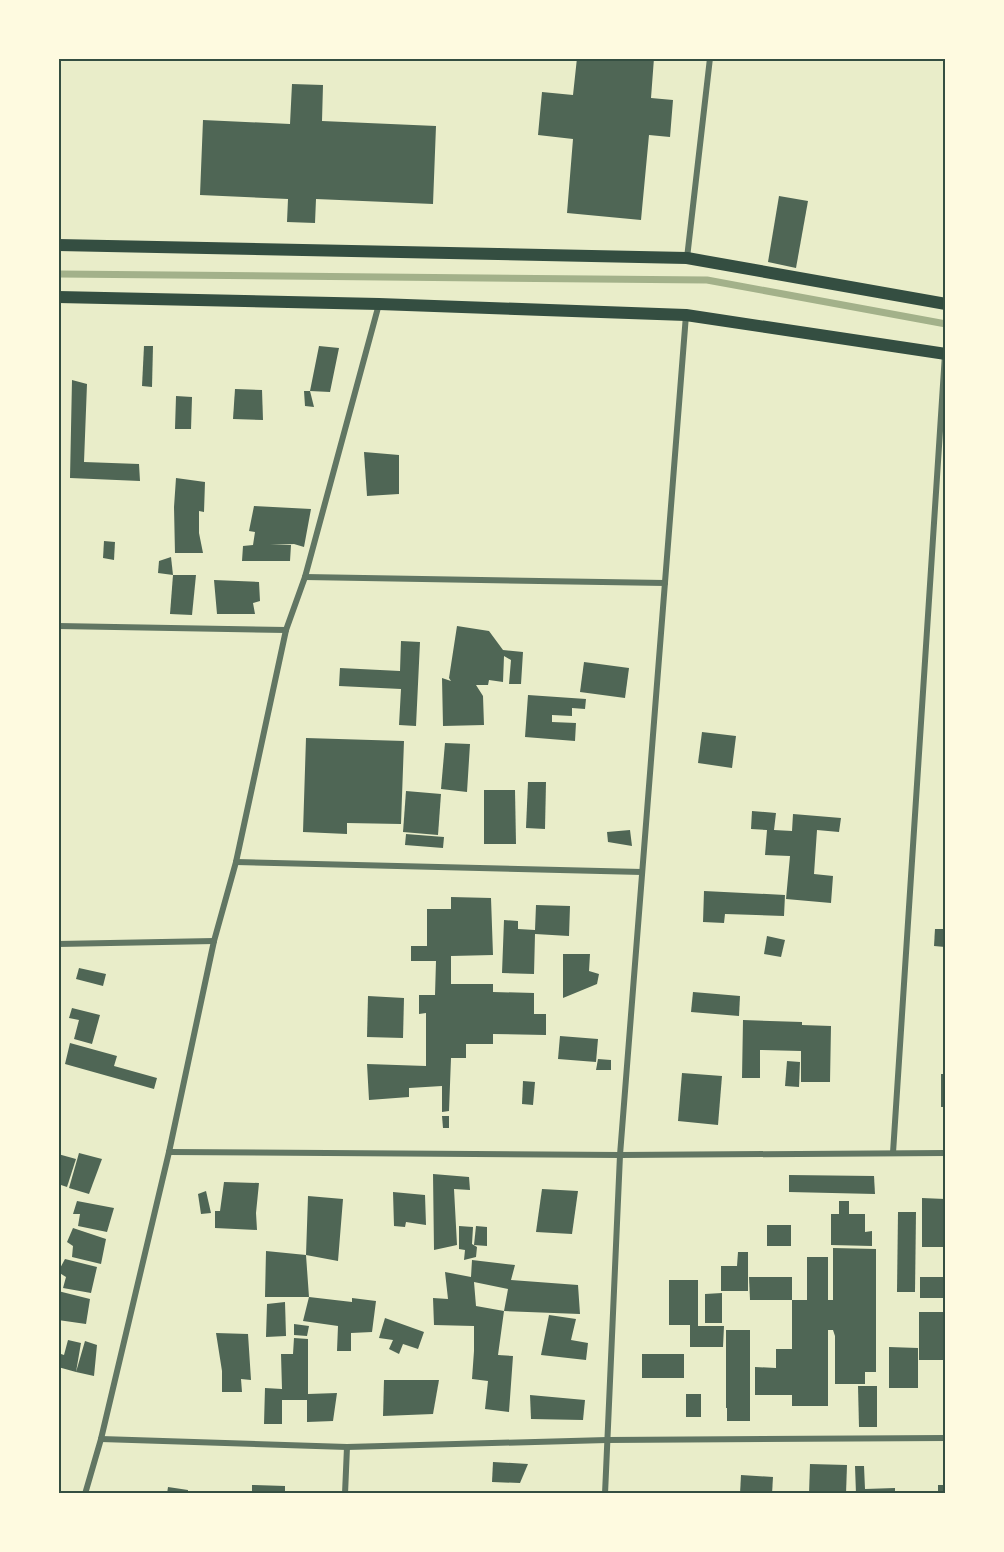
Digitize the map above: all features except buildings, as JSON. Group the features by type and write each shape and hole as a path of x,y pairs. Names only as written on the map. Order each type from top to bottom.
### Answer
{"main road":[{"path":"58,245 687,258 945,304"},
{"path":"58,297 379,304 686,315 945,354"}],"street":[{"path":"687,258 710,58"},
{"path":"86,1494 169,1152 214,941 236,862 286,630 305,578 379,304"},
{"path":"605,1494 620,1155 686,315"},
{"path":"893,1153 945,354"},
{"path":"305,578 665,583"},
{"path":"58,626 286,630"},
{"path":"236,862 642,872"},
{"path":"58,944 214,941"},
{"path":"169,1152 620,1155 945,1153"},
{"path":"101,1439 347,1447 607,1440 945,1438"},
{"path":"345,1494 347,1447"}],"waterway":[{"path":"58,274 707,280 946,324"}]}
